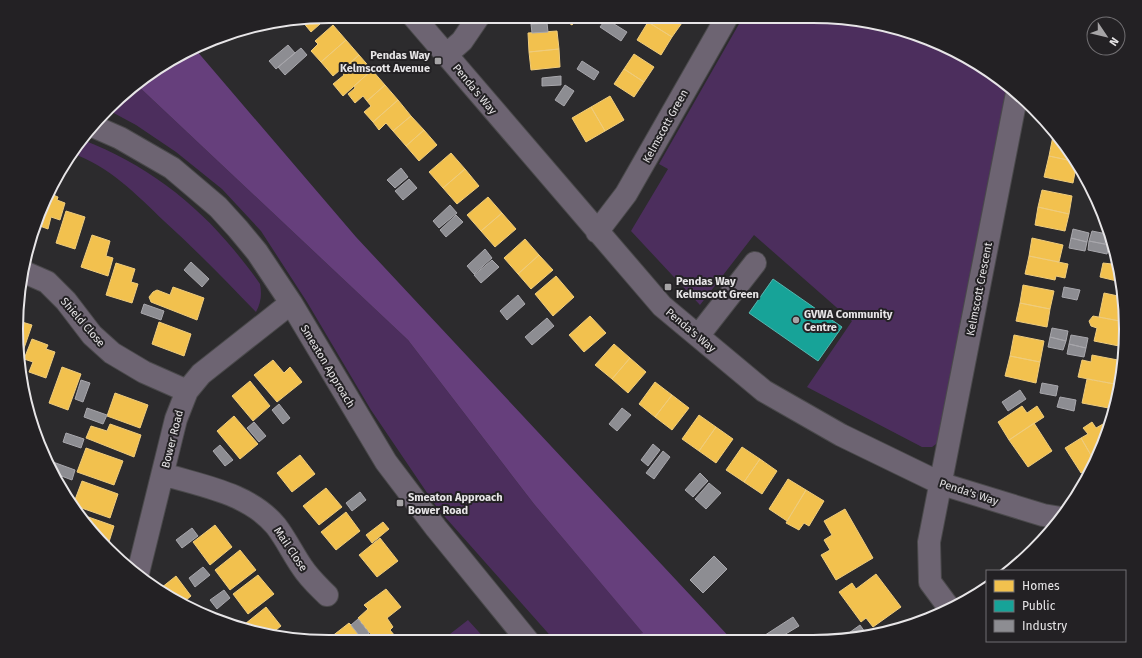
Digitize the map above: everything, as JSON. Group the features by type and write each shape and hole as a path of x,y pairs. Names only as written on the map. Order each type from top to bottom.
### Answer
{"street":[{"name":"Penda's Way","path":"419,23 662,306 764,391 841,435 942,484 1054,517"},
{"path":"446,55 462,41 474,23"},
{"name":"Kelmscott Green","path":"597,232 626,194 722,23"},
{"name":"Kelmscott Crescent","path":"946,604 930,582 929,542 942,484 1016,100"},
{"name":"Smeaton Approach","path":"98,128 147,152 196,187 238,229 257,252 291,303 386,462 520,635"},
{"path":"698,336 755,263"},
{"name":"Shield Close","path":"28,274 47,282 66,301 92,335 112,353 144,372 187,391"},
{"name":"Bower Road","path":"139,569 176,419 187,391 201,374 210,366 291,303"},
{"name":"Mail Close","path":"163,474 233,496 262,513 285,537 303,568 327,595"}],"shaded area":[{"path":"740,23 833,24 892,33 930,46 966,64 1008,93 939,442 932,447 922,447 807,387 852,321 754,235 700,305 631,231 668,169 659,164"},
{"path":"198,53 356,237 727,635 637,635 643,633 534,504 408,340 140,88 176,64"},
{"path":"140,88 408,340 534,504 644,634 550,635 438,509 371,410 307,302 261,231 222,189 176,152 136,125 113,113"},
{"path":"87,142 105,149 147,172 166,185 202,215 234,250 260,284 261,298 256,312 199,254 132,191 110,173 77,156"},
{"path":"468,620 482,635 449,635"}],"building: Homes":[{"path":"321,23 311,32 305,24"},
{"path":"647,23 672,37 661,55 637,40"},
{"path":"650,23 682,23 672,37"},
{"path":"333,25 346,40 321,62 311,51 318,44 315,41"},
{"path":"557,31 559,49 529,52 528,33"},
{"path":"346,40 359,55 333,76 321,62"},
{"path":"559,49 560,67 531,70 529,52"},
{"path":"634,54 654,67 644,82 624,69"},
{"path":"359,55 372,70 343,96 333,84 344,75 341,71"},
{"path":"624,69 644,82 634,97 614,84"},
{"path":"372,70 385,85 367,101 363,96 355,103 348,94 355,88 354,86"},
{"path":"385,85 398,100 373,122 364,112 371,106 367,101"},
{"path":"610,96 624,120 605,131 591,107"},
{"path":"398,100 411,116 393,131 386,123 379,130 373,122"},
{"path":"591,107 605,131 586,142 572,118"},
{"path":"411,116 424,130 406,146 393,131"},
{"path":"424,130 437,145 419,161 406,146"},
{"path":"1052,139 1068,160 1049,156"},
{"path":"451,153 465,169 443,188 429,172"},
{"path":"1049,156 1068,160 1075,172 1073,183 1044,177"},
{"path":"465,169 479,186 457,204 443,188"},
{"path":"1042,190 1072,196 1069,214 1038,207"},
{"path":"54,195 58,197 57,200 65,203 60,220 51,217 48,229 41,226"},
{"path":"488,197 502,213 481,231 467,215"},
{"path":"1038,207 1069,214 1065,231 1035,225"},
{"path":"66,211 85,217 75,249 56,243"},
{"path":"502,213 516,229 495,247 481,231"},
{"path":"92,235 110,241 106,256 113,258 108,276 81,267"},
{"path":"1032,238 1063,245 1059,262 1029,256"},
{"path":"525,239 539,255 518,274 504,258"},
{"path":"539,255 553,270 531,289 518,274"},
{"path":"1029,256 1068,264 1065,278 1056,276 1055,280 1025,274"},
{"path":"116,263 135,269 131,282 138,284 132,303 106,295"},
{"path":"1103,263 1112,264 1115,281 1100,277"},
{"path":"556,276 574,297 553,316 535,294"},
{"path":"1023,285 1054,291 1050,309 1020,303"},
{"path":"173,287 204,298 197,320 151,302 149,297 153,292 157,290 170,295"},
{"path":"1104,293 1117,296 1119,321 1099,317"},
{"path":"1020,303 1050,309 1047,327 1016,321"},
{"path":"590,316 606,333 584,352 569,335"},
{"path":"1093,316 1119,321 1118,346 1094,341 1097,328 1091,326 1089,321"},
{"path":"23,322 32,325 24,348"},
{"path":"159,322 191,334 184,356 152,344"},
{"path":"1014,335 1044,341 1040,362 1010,356"},
{"path":"32,339 48,345 46,349 55,352 46,378 29,372 33,362 25,359"},
{"path":"614,344 630,358 612,379 595,365"},
{"path":"1092,355 1117,360 1114,384 1078,377 1082,360 1091,362"},
{"path":"1010,356 1040,362 1036,383 1005,376"},
{"path":"630,358 646,372 628,393 612,379"},
{"path":"273,360 284,373 290,367 302,382 277,402 254,375"},
{"path":"62,367 81,374 68,410 49,403"},
{"path":"1087,379 1114,384 1109,408 1082,403"},
{"path":"250,381 270,406 253,421 232,396"},
{"path":"655,382 672,395 655,417 639,404"},
{"path":"115,393 148,405 140,428 107,416"},
{"path":"672,395 689,408 672,430 655,417"},
{"path":"1022,406 1027,413 1037,406 1044,417 1009,440 998,422"},
{"path":"699,415 716,427 699,451 682,439"},
{"path":"234,416 258,444 240,459 217,431"},
{"path":"1092,422 1096,428 1103,424 1104,425 1091,456 1081,438 1088,434 1083,428"},
{"path":"1034,423 1052,451 1028,467 1009,440"},
{"path":"110,424 141,435 134,457 86,438 91,426 107,431"},
{"path":"716,427 733,439 716,463 699,451"},
{"path":"1081,438 1091,456 1083,472 1081,473 1065,448"},
{"path":"742,447 760,459 744,482 726,470"},
{"path":"86,448 123,461 114,485 77,472"},
{"path":"300,455 315,474 292,492 277,473"},
{"path":"760,459 777,471 762,494 744,482"},
{"path":"788,479 806,490 787,521 769,509"},
{"path":"82,481 118,494 110,518 81,508 75,499"},
{"path":"326,488 342,507 319,525 303,506"},
{"path":"806,490 824,501 809,526 804,523 799,530 786,523"},
{"path":"845,509 873,558 836,580 821,555 830,550 824,540 832,535 824,521"},
{"path":"346,512 360,531 336,550 321,532"},
{"path":"87,517 114,526 109,541"},
{"path":"383,522 389,529 372,543 366,535"},
{"path":"215,525 232,547 210,565 193,542"},
{"path":"380,538 398,561 377,577 359,555"},
{"path":"240,550 256,570 230,590 215,570"},
{"path":"876,574 901,607 873,627 866,618 861,622 839,592 852,583 856,589"},
{"path":"258,575 274,594 248,614 233,594"},
{"path":"176,576 191,596 187,599 164,586"},
{"path":"386,589 401,607 387,618 393,627 390,630 394,635 371,635 358,618 368,609 364,605"},
{"path":"266,607 281,626 276,630 245,624"},
{"path":"349,623 359,635 334,635"}],"building: Public":[{"name":"GVWA Community Centre","path":"773,279 842,327 818,361 749,313"}],"building: Industry":[{"path":"547,23 548,32 532,33 531,24"},
{"path":"603,23 612,23 627,32 621,41 600,27"},
{"path":"288,45 295,53 276,69 269,61"},
{"path":"301,48 307,55 285,75 278,67"},
{"path":"582,61 599,72 594,80 577,69"},
{"path":"561,76 561,85 542,86 542,78"},
{"path":"565,85 574,91 564,106 555,100"},
{"path":"401,168 408,177 395,188 387,180"},
{"path":"409,179 417,188 403,200 395,191"},
{"path":"450,205 457,213 439,228 433,221"},
{"path":"456,215 463,222 446,237 440,230"},
{"path":"1073,229 1089,233 1087,242 1071,238"},
{"path":"1092,231 1104,233 1106,240 1105,244 1089,241"},
{"path":"1071,238 1087,242 1085,251 1069,248"},
{"path":"1089,241 1107,245 1108,248 1107,254 1088,250"},
{"path":"485,249 492,258 474,274 467,266"},
{"path":"492,260 499,267 481,283 474,275"},
{"path":"191,262 209,279 202,287 184,270"},
{"path":"1064,287 1080,290 1077,300 1062,297"},
{"path":"518,295 525,304 507,320 500,311"},
{"path":"144,304 164,311 161,320 141,313"},
{"path":"547,318 554,326 532,345 525,337"},
{"path":"1052,328 1068,331 1066,341 1050,337"},
{"path":"1071,335 1088,338 1086,348 1069,344"},
{"path":"1050,337 1066,341 1063,350 1048,347"},
{"path":"1069,344 1086,348 1084,357 1067,354"},
{"path":"81,380 90,383 83,402 75,399"},
{"path":"1042,383 1058,386 1056,396 1040,393"},
{"path":"1020,390 1026,399 1008,411 1002,402"},
{"path":"1060,397 1076,400 1074,411 1057,407"},
{"path":"279,404 290,418 283,424 272,410"},
{"path":"87,408 107,415 103,424 84,417"},
{"path":"622,408 631,415 617,431 609,424"},
{"path":"254,422 266,436 259,442 247,428"},
{"path":"66,433 84,439 81,448 63,442"},
{"path":"653,444 660,450 648,466 641,460"},
{"path":"220,445 233,460 225,466 213,451"},
{"path":"663,451 670,457 654,479 646,473"},
{"path":"54,462 75,470 72,480 61,476"},
{"path":"700,473 708,481 693,497 685,490"},
{"path":"709,483 721,493 706,509 695,499"},
{"path":"360,492 366,500 352,511 346,503"},
{"path":"192,528 198,536 182,548 176,540"},
{"path":"714,556 727,569 703,593 690,580"},
{"path":"203,567 210,575 195,587 189,578"},
{"path":"224,590 230,598 217,609 210,600"},
{"path":"793,617 799,626 784,635 765,635"},
{"path":"358,619 369,633 367,635 359,635 351,625"},
{"path":"860,625 864,630 853,632 850,632"}],"place":[{"name":"Pendas Way Kelmscott Avenue","path":"438,61"},
{"name":"Pendas Way Kelmscott Green","path":"668,287"},
{"name":"GVWA Community Centre","path":"796,320"},
{"name":"Smeaton Approach Bower Road","path":"400,503"}]}
